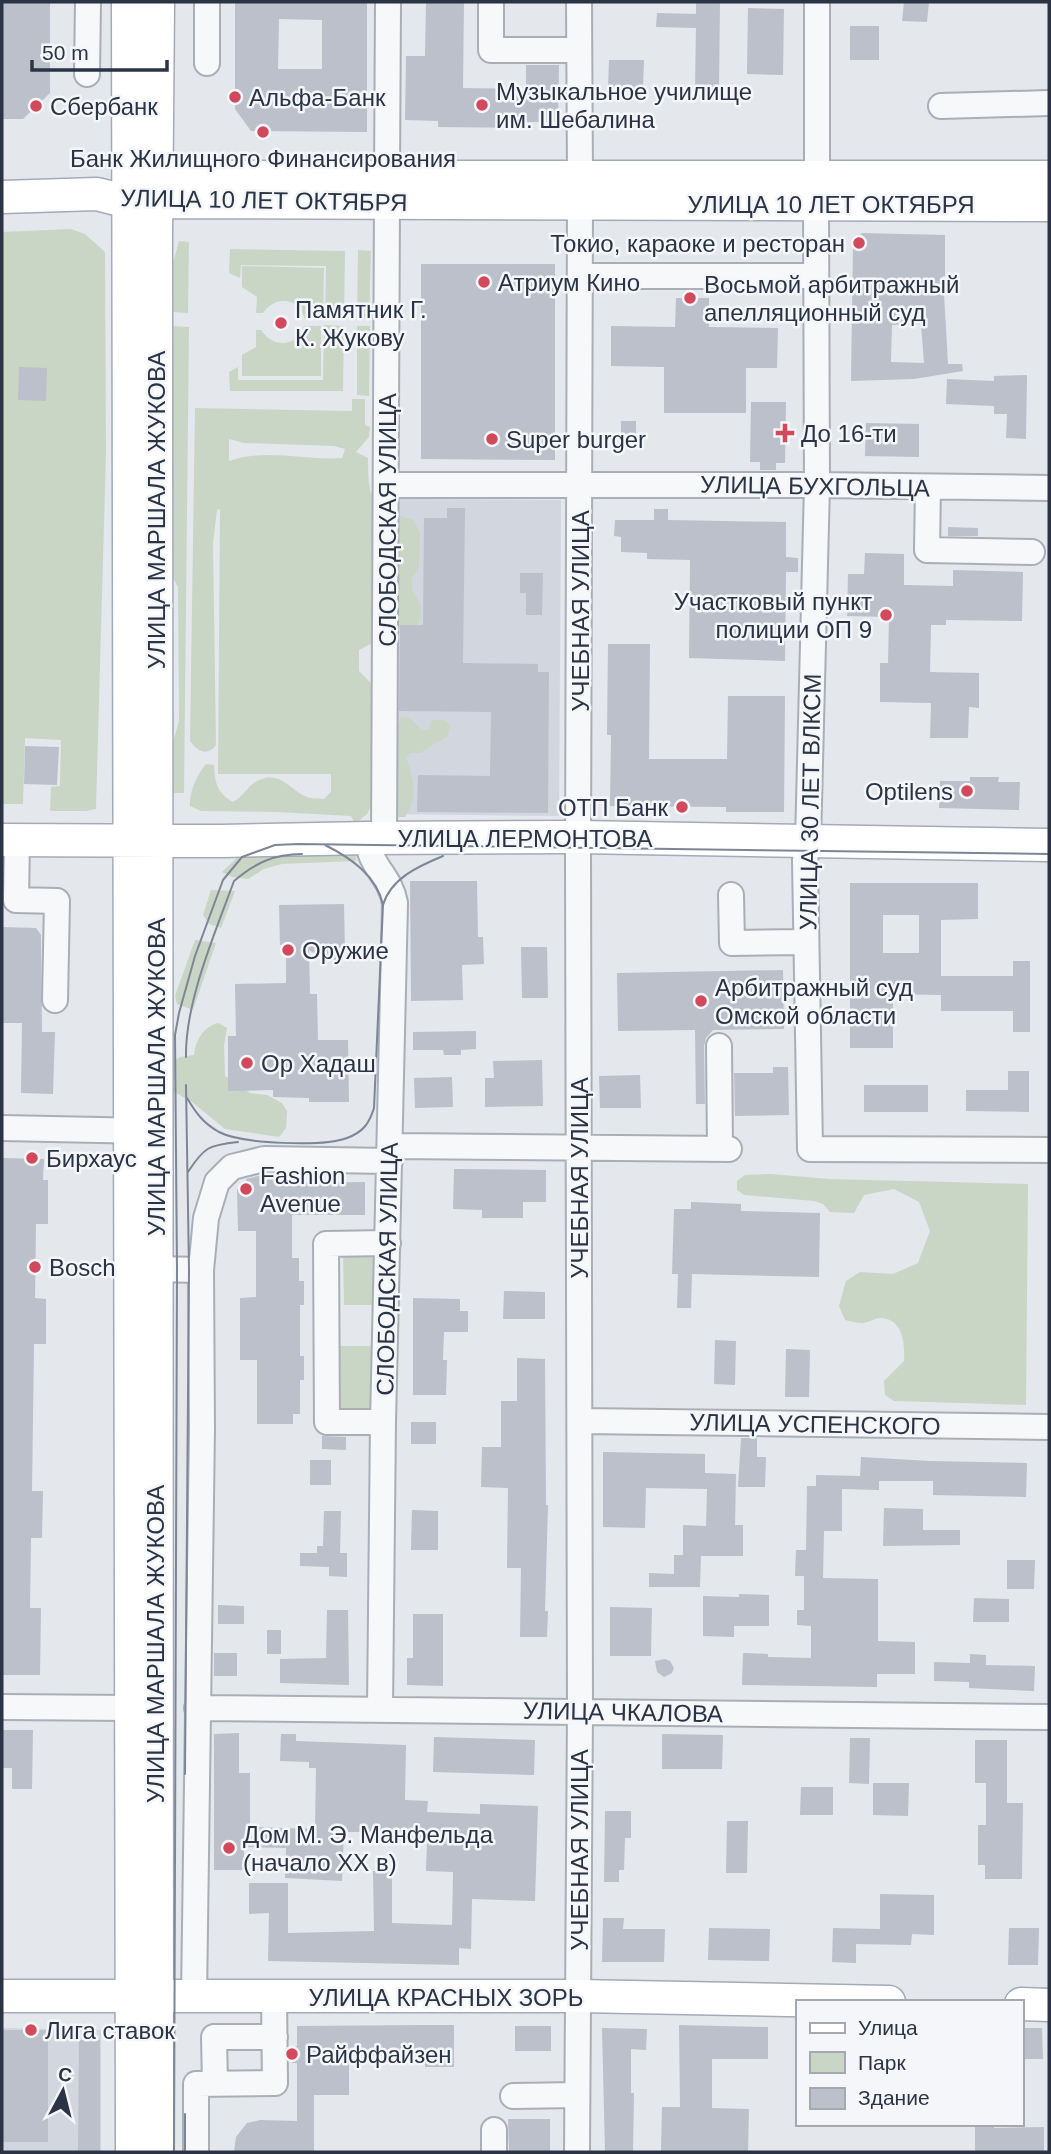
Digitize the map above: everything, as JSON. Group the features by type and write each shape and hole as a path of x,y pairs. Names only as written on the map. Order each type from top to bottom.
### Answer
{"main road":[{"name":"УЛИЦА МАРШАЛА ЖУКОВА","path":"128,2 143,191"},
{"name":"УЛИЦА МАРШАЛА ЖУКОВА","path":"157,2152 144,1997 142,841 143,191 158,2"},
{"name":"УЛИЦА 10 ЛЕТ ОКТЯБРЯ","path":"2,197 143,191 817,190 1049,177"},
{"name":"УЛИЦА 10 ЛЕТ ОКТЯБРЯ","path":"817,190 1049,205"},
{"name":"УЛИЦА ЛЕРМОНТОВА","path":"9,840 578,837 1049,845"},
{"name":"УЛИЦА МАРШАЛА ЖУКОВА","path":"142,1131 155,1269 143,1708"},
{"name":"УЛИЦА КРАСНЫХ ЗОРЬ","path":"2,1996 578,1996 796,2000"},
{"name":"УЛИЦА МАРШАЛА ЖУКОВА","path":"132,2152 144,1997"},
{"path":"1023,2004 1049,2005"}],"street":[{"path":"87,74 88,2"},
{"path":"207,2 207,63"},
{"name":"СЛОБОДСКАЯ УЛИЦА","path":"380,1708 383,1422 395,903 393,888 370,855 376,838 388,485 388,2"},
{"path":"491,2 491,50 578,50"},
{"name":"УЧЕБНАЯ УЛИЦА","path":"577,2152 580,1711 579,2"},
{"name":"УЛИЦА 30 ЛЕТ ВЛКСМ","path":"817,2 817,485 808,842 805,851 810,1149 1049,1150"},
{"path":"941,106 1049,103"},
{"path":"581,276 816,276"},
{"name":"УЛИЦА БУХГОЛЬЦА","path":"388,485 1049,488"},
{"path":"928,487 927,550 1032,552"},
{"path":"9,840 16,900 57,901 55,1000"},
{"path":"731,895 732,943 806,942"},
{"path":"390,1154 579,1148 724,1149 719,1046"},
{"path":"2,1128 142,1131"},
{"name":"УЛИЦА МАРШАЛА ЖУКОВА","path":"194,1997 202,1428 201,1270 206,1219 217,1182 232,1167 264,1159 390,1154"},
{"path":"383,1422 327,1422 326,1244 388,1243"},
{"path":"155,1269 201,1270"},
{"name":"УЛИЦА УСПЕНСКОГО","path":"580,1421 1049,1427"},
{"path":"2,1707 143,1708"},
{"name":"УЛИЦА ЧКАЛОВА","path":"197,1708 1049,1717"},
{"path":"196,2152 196,2084 275,2083 274,1997"},
{"path":"215,2083 214,2038 275,2037"},
{"path":"513,2096 577,2095"}],"shaded area":[{"path":"398,499 561,500 559,816 394,814"},
{"path":"2,2028 101,2030 101,2152 2,2152"}],"green space":[{"path":"71,229 85,234 105,252 106,453 96,809 50,811 51,787 60,786 61,740 25,738 23,804 2,804 2,232"},
{"path":"179,241 189,242 188,313 172,312 172,267"},
{"path":"230,249 345,251 344,320 325,320 326,266 241,265 240,278 229,273"},
{"path":"358,250 371,251 369,319 357,318"},
{"path":"242,266 324,268 323,319 305,319 297,306 286,301 274,303 263,313 256,313 257,297 242,287"},
{"path":"324,325 344,326 343,391 230,391 229,372 238,367 238,380 323,380"},
{"path":"172,326 189,327 184,793 172,793 171,749 179,721 178,587 173,578 172,557"},
{"path":"304,326 321,326 321,376 242,376 242,355 256,347 256,330 261,330 272,340 284,343 296,338"},
{"path":"357,326 370,326 369,396 357,395"},
{"path":"352,399 365,399 365,425 370,427 369,437 356,452 368,458 371,493 380,506 413,520 420,532 419,568 412,578 412,589 421,607 420,622 408,633 393,629 376,563 373,572 378,611 376,641 359,650 359,671 370,682 391,733 397,730 401,717 410,718 422,730 428,730 432,720 444,720 450,725 448,736 421,753 410,753 406,758 411,773 413,795 405,817 396,817 372,804 367,814 355,824 351,816 201,811 190,806 190,801 194,784 206,764 214,765 218,787 223,795 233,802 253,783 269,778 281,780 307,797 324,799 331,792 331,774 218,774 220,509 217,510 213,543 216,745 206,752 196,748 190,741 195,408 352,411","holes":["229,439 244,443 334,446 345,449 342,458 257,455 229,461"]},
{"path":"357,843 356,861 282,864 264,869 248,879 232,877 222,872 240,855"},
{"path":"211,890 235,891 221,928 209,924 203,915"},
{"path":"195,940 216,943 193,1010 177,1004 175,996"},
{"path":"218,1023 227,1028 224,1045 225,1076 250,1093 267,1095 282,1103 287,1111 286,1128 279,1137 225,1129 192,1102 169,1089 168,1065 180,1057 194,1055 201,1035"},
{"path":"771,1174 829,1179 1028,1184 1026,1405 894,1401 885,1395 884,1381 904,1361 904,1347 898,1327 887,1319 879,1318 862,1323 845,1320 839,1306 846,1281 860,1272 893,1274 918,1263 930,1231 919,1202 894,1189 864,1195 854,1213 830,1212 823,1204 814,1201 744,1195 737,1190 737,1181 745,1175"},
{"path":"343,1251 373,1251 374,1305 344,1305"},
{"path":"339,1346 376,1346 376,1412 340,1412"}],"building":[{"path":"3,2 50,2 50,93 23,119 2,119"},
{"path":"235,2 367,2 367,132 251,131 235,109","holes":["279,19 322,20 322,69 278,69"]},
{"name":"Музыкальное училище им. Шебалина","path":"426,2 464,2 463,88 526,89 526,65 559,65 558,122 526,122 526,128 438,127 438,121 405,120 406,56 425,56"},
{"path":"696,2 720,2 719,88 695,88 696,28 656,27 657,13 696,14"},
{"path":"904,2 929,2 927,22 902,21"},
{"path":"748,8 784,9 783,75 747,74"},
{"path":"850,26 879,26 879,60 850,60"},
{"path":"609,60 644,60 643,88 608,87"},
{"path":"862,233 945,235 943,276 948,364 962,364 963,371 914,379 851,381 853,240","holes":["921,324 924,363 891,362 892,325"]},
{"path":"421,264 555,264 555,460 421,459"},
{"path":"676,298 709,298 709,327 778,328 777,368 746,368 746,413 664,413 664,367 611,366 611,326 675,327"},
{"path":"19,367 47,368 46,401 18,400"},
{"path":"1027,375 1026,439 1006,438 1007,414 994,414 994,406 946,404 947,379 994,381 994,376"},
{"path":"751,402 786,402 785,463 776,463 776,470 760,470 760,462 750,462"},
{"path":"621,421 636,421 636,448 621,448"},
{"path":"866,423 919,424 919,457 865,456"},
{"path":"447,508 465,508 463,663 538,664 538,672 549,672 548,813 417,812 418,775 490,776 491,712 399,711 400,625 423,625 424,518 447,518"},
{"path":"654,509 668,509 668,520 786,522 786,557 798,558 798,572 786,572 785,661 689,658 690,560 647,559 647,553 621,552 621,537 614,536 615,520 654,520"},
{"path":"948,527 978,528 978,536 948,536"},
{"path":"865,553 904,554 904,585 953,586 953,570 1023,572 1022,621 946,620 946,625 931,625 930,672 979,673 979,708 969,707 968,738 930,738 931,703 880,702 880,663 888,663 889,617 847,616 848,574 864,574"},
{"path":"520,573 543,573 542,615 526,615 526,593 520,593"},
{"path":"608,644 650,644 649,759 727,759 728,696 785,696 784,812 726,812 726,807 610,806 611,735 607,735"},
{"path":"25,746 59,747 57,785 24,784"},
{"path":"970,777 999,777 998,782 1020,782 1019,810 939,808 940,781 970,781"},
{"path":"410,881 477,881 478,937 483,937 484,964 462,965 463,1000 411,1001"},
{"path":"850,883 978,883 978,919 941,920 941,976 1013,976 1013,961 1030,961 1030,1032 1013,1032 1013,1011 941,1011 941,995 893,994 893,1048 850,1048","holes":["883,915 919,915 919,953 883,953"]},
{"path":"344,904 345,953 339,960 328,961 309,950 310,994 317,994 318,1040 348,1040 349,1102 309,1102 309,1098 273,1097 273,1090 228,1091 228,1036 236,1036 235,984 286,983 286,944 280,945 279,905"},
{"path":"2,927 36,928 41,935 42,1032 55,1032 53,1094 21,1093 22,1023 2,1023"},
{"path":"521,947 547,947 548,998 522,998"},
{"name":"Арбитражный суд Омской области","path":"783,970 784,1029 713,1030 706,1038 705,1104 696,1104 695,1030 618,1031 617,973"},
{"path":"476,1031 476,1049 461,1050 461,1055 444,1055 443,1050 413,1050 413,1032"},
{"path":"542,1060 543,1106 485,1107 485,1078 494,1078 493,1061"},
{"path":"773,1067 788,1067 789,1115 735,1116 734,1073 773,1073"},
{"path":"1008,1071 1029,1071 1029,1112 966,1111 966,1090 1008,1090"},
{"path":"640,1075 641,1108 600,1108 599,1076"},
{"path":"452,1077 453,1107 415,1108 414,1078"},
{"path":"864,1085 928,1085 928,1112 864,1112"},
{"path":"2,1158 44,1159 43,1180 48,1180 48,1224 36,1224 35,1298 46,1299 46,1344 34,1344 32,1491 43,1491 42,1538 31,1538 30,1608 41,1608 40,1675 2,1675"},
{"path":"454,1169 546,1170 546,1202 523,1202 523,1218 482,1218 482,1210 453,1209"},
{"path":"266,1174 306,1175 306,1183 365,1182 365,1215 292,1215 292,1258 299,1258 299,1281 304,1281 304,1305 300,1305 300,1356 304,1356 304,1380 300,1380 300,1414 293,1414 293,1424 257,1424 257,1360 240,1360 240,1298 256,1297 256,1231 238,1231 237,1189 246,1189 246,1179"},
{"path":"691,1202 741,1204 741,1211 820,1213 819,1277 692,1274 691,1308 677,1308 678,1274 672,1274 674,1209 691,1209"},
{"path":"504,1291 545,1292 545,1319 503,1319"},
{"path":"413,1298 460,1299 460,1311 468,1311 468,1332 444,1332 443,1360 447,1360 446,1395 413,1395"},
{"path":"715,1340 736,1341 735,1385 714,1384"},
{"path":"786,1349 810,1350 809,1397 785,1397"},
{"path":"517,1358 545,1359 547,1637 520,1637 521,1568 507,1568 508,1488 481,1487 482,1447 501,1447 501,1401 517,1401"},
{"path":"411,1422 436,1422 436,1444 411,1444"},
{"path":"322,1436 346,1437 346,1450 322,1449"},
{"path":"741,1438 757,1438 757,1457 766,1457 765,1487 738,1487"},
{"path":"603,1452 705,1454 705,1473 736,1474 735,1525 743,1525 743,1556 701,1556 700,1587 649,1587 649,1573 674,1574 674,1555 683,1555 683,1525 706,1526 707,1489 646,1488 645,1528 603,1527"},
{"path":"861,1457 1027,1463 1026,1497 933,1495 933,1481 879,1481 879,1490 842,1489 842,1531 824,1531 823,1578 878,1579 878,1641 915,1642 915,1674 877,1674 877,1687 742,1685 743,1653 768,1654 768,1657 811,1658 811,1626 797,1625 797,1610 804,1610 804,1576 795,1576 796,1550 806,1550 807,1486 816,1486 816,1475 860,1476"},
{"path":"310,1460 331,1460 331,1485 310,1485"},
{"path":"884,1508 923,1509 923,1530 960,1530 960,1545 883,1546"},
{"path":"412,1510 438,1511 438,1550 411,1550"},
{"path":"324,1511 341,1511 340,1553 347,1553 347,1577 329,1576 329,1567 300,1566 300,1553 317,1553 317,1546 323,1546"},
{"path":"1007,1560 1035,1560 1034,1589 1007,1589"},
{"path":"739,1594 769,1595 769,1626 734,1626 734,1637 703,1636 703,1596 739,1597"},
{"path":"974,1598 1009,1599 1009,1622 973,1622"},
{"path":"218,1605 244,1606 244,1624 218,1624"},
{"path":"610,1607 652,1608 651,1656 610,1656"},
{"path":"327,1610 348,1610 349,1685 280,1683 280,1659 326,1658"},
{"path":"413,1614 443,1614 443,1686 407,1685 407,1658 413,1658"},
{"path":"267,1630 281,1630 281,1654 267,1654"},
{"path":"214,1653 237,1653 237,1676 214,1676"},
{"path":"970,1654 986,1655 986,1665 1035,1666 1034,1691 969,1688 969,1682 934,1681 934,1662 970,1663"},
{"path":"655,1661 670,1661 674,1668 672,1673 664,1677 657,1672"},
{"path":"2,1730 33,1730 32,1789 12,1789 12,1768 2,1768"},
{"path":"239,1733 239,1773 250,1773 250,1827 315,1829 316,1768 309,1768 309,1762 280,1761 281,1734 296,1734 296,1741 406,1745 405,1800 428,1801 427,1812 480,1814 480,1804 538,1806 535,1901 472,1899 471,1949 459,1948 459,1965 268,1961 269,1913 249,1914 249,1883 288,1883 288,1933 374,1931 373,1871 392,1871 392,1923 452,1925 453,1872 426,1871 427,1842 373,1840 373,1832 344,1832 342,1881 285,1878 286,1848 244,1847 244,1870 214,1870 214,1734"},
{"path":"662,1734 723,1735 722,1769 662,1769"},
{"path":"434,1737 535,1740 534,1775 433,1772"},
{"path":"850,1738 870,1738 869,1784 849,1783"},
{"path":"975,1740 1007,1740 1007,1803 1023,1803 1022,1879 985,1879 985,1865 978,1865 978,1825 986,1825 986,1783 975,1783"},
{"path":"873,1783 909,1783 908,1816 873,1815"},
{"path":"801,1787 833,1787 833,1815 800,1815"},
{"path":"605,1811 631,1811 631,1838 625,1838 624,1870 619,1870 619,1882 604,1882"},
{"path":"727,1821 748,1821 747,1873 726,1873"},
{"path":"880,1894 934,1895 934,1935 912,1934 911,1945 856,1944 856,1963 832,1962 833,1928 880,1929"},
{"path":"603,1918 624,1918 623,1929 665,1929 664,1962 602,1962"},
{"path":"709,1928 770,1929 769,1961 708,1960"},
{"path":"1009,1928 1039,1928 1038,1965 1008,1965"},
{"path":"454,2025 454,2067 425,2067 425,2056 352,2056 352,2063 349,2063 349,2095 314,2095 314,2152 234,2152 236,2137 247,2123 260,2120 297,2121 297,2063 292,2063 292,2046 297,2046 297,2026"},
{"path":"679,2025 768,2027 768,2059 712,2059 712,2108 749,2109 748,2152 661,2152 662,2107 680,2107"},
{"path":"515,2026 551,2026 551,2051 515,2051"},
{"path":"602,2028 647,2029 646,2050 631,2049 631,2093 634,2093 633,2152 605,2152"},
{"path":"1023,2028 1042,2028 1043,2059 1023,2059"},
{"path":"2,2030 48,2030 48,2142 2,2142"},
{"path":"79,2040 100,2040 100,2152 78,2152"},
{"path":"508,2119 550,2119 550,2152 509,2152"},
{"path":"975,2126 1044,2127 1044,2152 975,2152"}],"tram line":[{"path":"174,2152 177,1269 175,1035 195,956 223,880 242,857 275,845 298,844 1049,854"},
{"path":"187,1098 200,1117 219,1132 263,1142 336,1141 357,1133 370,1119 374,1108 383,905 375,885 362,869 325,845"},
{"path":"186,1057 190,1014 196,991 234,881 265,861 302,854"},
{"path":"383,905 392,887 399,880 443,856"},
{"path":"185,1774 189,1270 186,1085"},
{"path":"188,1172 203,1152 220,1144 238,1142"},
{"path":"185,2114 185,2152"}],"place":[{"name":"Альфа-Банк","path":"235,97"},
{"name":"Музыкальное училище им. Шебалина","path":"482,105"},
{"name":"Сбербанк","path":"36,106"},
{"name":"Банк Жилищного Финансирования","path":"263,132"},
{"name":"Токио, караоке и ресторан","path":"859,243"},
{"name":"Атриум Кино","path":"484,282"},
{"name":"Восьмой арбитражный апелляционный суд","path":"690,298"},
{"name":"Памятник Г. К. Жукову","path":"281,323"},
{"name":"До 16-ти","path":"785,433"},
{"name":"Super burger","path":"492,439"},
{"name":"Участковый пункт полиции ОП 9","path":"886,615"},
{"name":"Optilens","path":"967,791"},
{"name":"ОТП Банк","path":"682,807"},
{"name":"Оружие","path":"288,950"},
{"name":"Арбитражный суд Омской области","path":"701,1001"},
{"name":"Ор Хадаш","path":"247,1063"},
{"name":"Бирхаус","path":"32,1158"},
{"name":"Fashion Avenue","path":"246,1189"},
{"name":"Bosch","path":"35,1267"},
{"name":"Дом М. Э. Манфельда (начало XX в)","path":"229,1848"},
{"name":"Лига ставок","path":"31,2030"},
{"name":"Райффайзен","path":"292,2054"}]}
